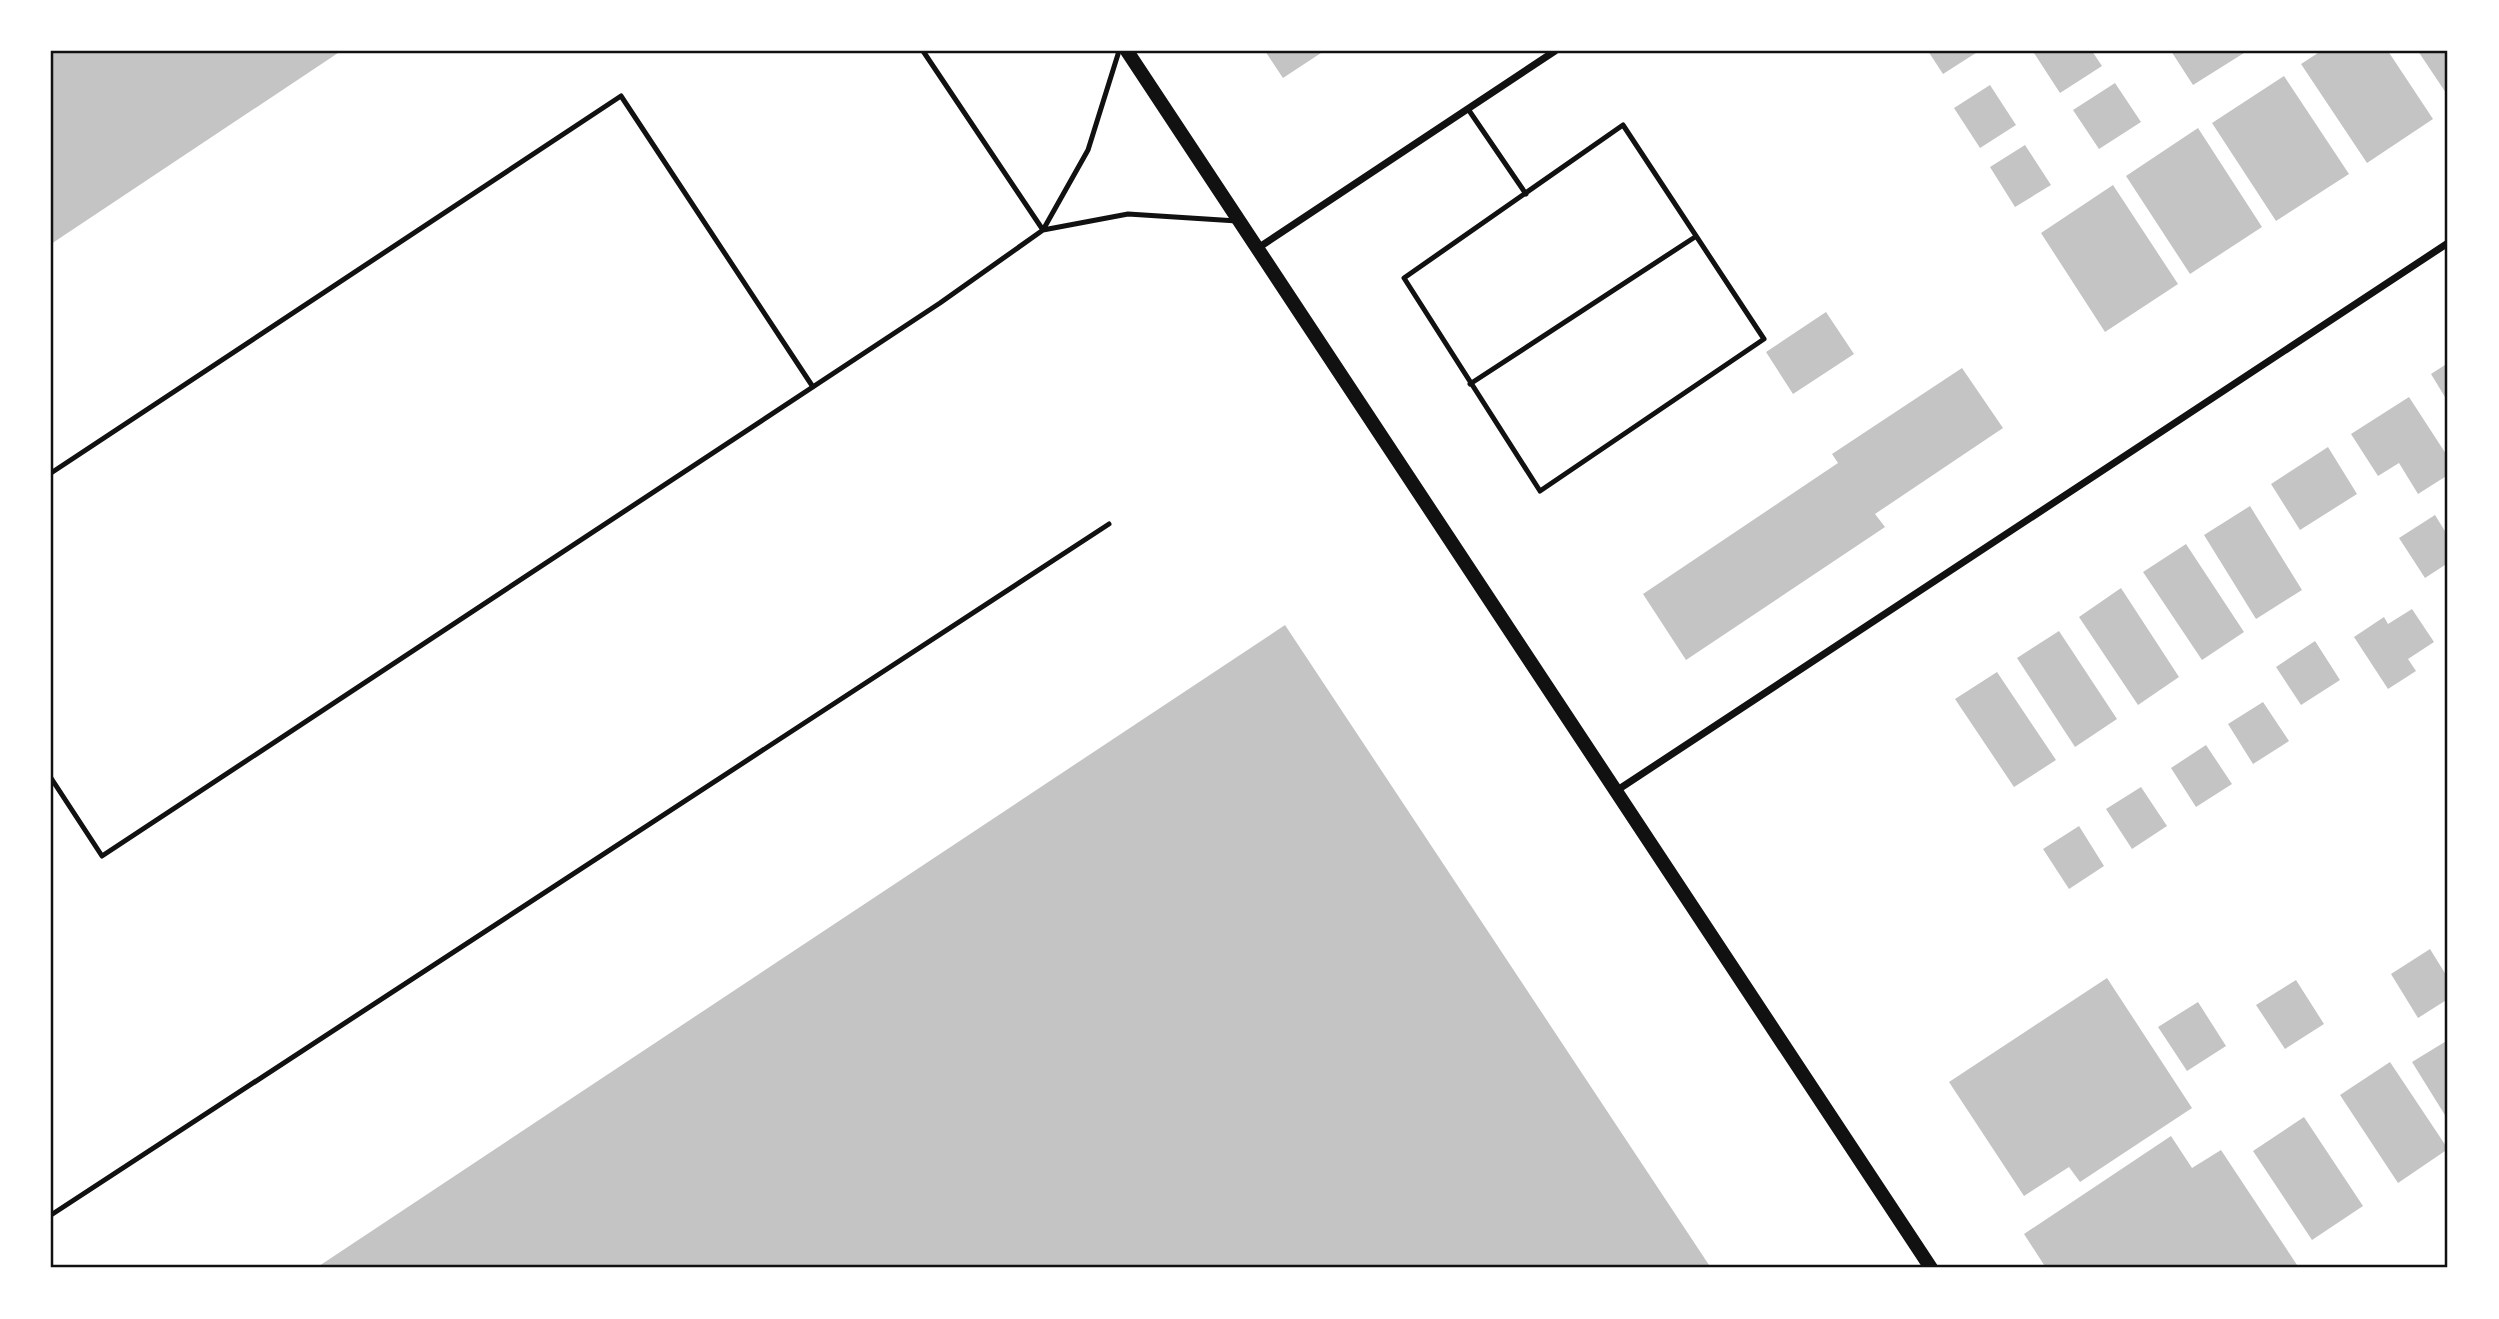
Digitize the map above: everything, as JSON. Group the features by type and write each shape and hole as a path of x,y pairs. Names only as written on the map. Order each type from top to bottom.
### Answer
{"main road":[{"path":"1127,51 1931,1268"}],"street":[{"path":"1258,248 1555,51"},
{"path":"1616,791 2448,243"}],"lane":[{"path":"923,51 1043,230"},
{"path":"1043,230 1088,150 1119,51"},
{"path":"51,473 621,96 813,387"},
{"path":"1468,109 1526,194"},
{"path":"1623,125 1695,237 1764,338 1540,491 1404,278 1623,125"},
{"path":"51,778 102,856 940,303 1043,230 1128,214 1240,221"},
{"path":"1470,384 1695,237"},
{"path":"51,1215 1109,524"}],"building":[{"path":"51,51 341,51 51,244"},
{"path":"1265,51 1324,51 1283,78"},
{"path":"1928,51 1979,51 1943,74"},
{"path":"2092,51 2102,66 2060,93 2034,53"},
{"path":"2171,51 2243,51 2244,53 2193,85"},
{"path":"2321,51 2388,51 2433,119 2367,163 2301,64"},
{"path":"2418,51 2448,51 2448,96"},
{"path":"2284,76 2349,174 2276,221 2212,123"},
{"path":"2115,83 2141,122 2099,149 2073,110"},
{"path":"1990,85 2016,125 1980,148 1954,108"},
{"path":"2198,128 2262,227 2190,274 2126,176"},
{"path":"2025,145 2051,185 2015,207 1990,167"},
{"path":"2113,185 2178,284 2105,332 2041,233"},
{"path":"1826,312 1854,354 1793,394 1766,352"},
{"path":"2448,363 2448,402 2431,374"},
{"path":"1962,368 2003,428 1875,514 1885,527 1686,660 1643,594 1838,463 1832,454"},
{"path":"2409,397 2448,457 2448,475 2418,494 2399,463 2378,476 2351,434"},
{"path":"2328,447 2357,494 2300,530 2271,484"},
{"path":"2250,506 2302,590 2256,619 2204,535"},
{"path":"2435,515 2448,536 2448,563 2425,578 2399,538"},
{"path":"2186,544 2244,632 2202,660 2143,572"},
{"path":"2121,588 2179,677 2138,705 2079,617"},
{"path":"2412,609 2434,642 2408,659 2416,671 2388,689 2354,637 2384,617 2388,624"},
{"path":"1285,625 1711,1268 316,1268"},
{"path":"2059,631 2117,719 2075,747 2017,658"},
{"path":"2315,641 2340,680 2301,705 2276,667"},
{"path":"1997,672 2056,760 2014,787 1955,699"},
{"path":"2263,702 2289,741 2253,764 2228,724"},
{"path":"2206,745 2232,784 2196,807 2171,768"},
{"path":"2141,787 2167,826 2132,849 2106,809"},
{"path":"2079,826 2104,866 2069,889 2043,849"},
{"path":"2430,949 2448,978 2448,999 2418,1018 2391,974"},
{"path":"2107,978 2192,1108 2080,1182 2069,1167 2024,1196 1949,1082"},
{"path":"2296,980 2324,1024 2285,1049 2256,1005"},
{"path":"2198,1002 2226,1046 2187,1071 2158,1027"},
{"path":"2448,1040 2448,1120 2412,1062"},
{"path":"2390,1062 2448,1149 2398,1183 2340,1095"},
{"path":"2304,1117 2363,1206 2312,1240 2253,1151"},
{"path":"2171,1136 2192,1168 2221,1150 2299,1268 2046,1268 2024,1234"}]}
